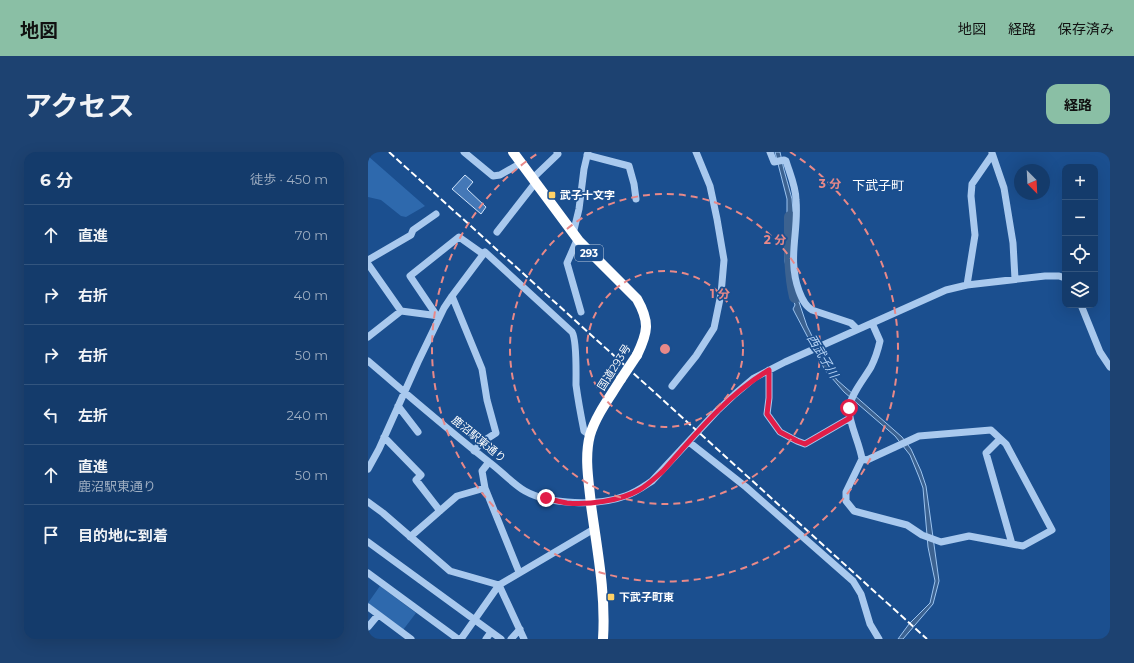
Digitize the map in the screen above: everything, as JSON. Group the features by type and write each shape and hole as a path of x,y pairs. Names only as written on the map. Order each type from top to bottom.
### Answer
{"highway":[{"name":"国道293号","path":"513,152 535,180 575,237 637,299 646,319 647,329 644,341 637,355 601,411 590,435 587,454 587,467 603,602 603,639"}],"street":[{"path":"464,152 493,176 500,175 521,163"},
{"path":"497,232 535,180 558,154 557,152"},
{"path":"672,386 696,356 714,328 721,294 724,260 717,219 710,186 696,152"},
{"path":"770,152 774,162 786,161 796,198 797,216 794,232 793,264 795,277 802,299 807,307 812,310 851,323 857,329"},
{"path":"581,312 567,263 575,237 587,153 629,166 636,199"},
{"path":"992,153 1004,188 1013,243 1015,279"},
{"path":"967,286 975,235 971,196 972,184 992,153"},
{"path":"368,260 411,235 413,230 436,214"},
{"path":"439,316 410,276 459,237 484,254 485,252 575,336 575,362 579,406 584,431 590,435"},
{"path":"368,469 439,316 452,296 484,254"},
{"path":"368,264 401,311"},
{"name":"鹿沼駅東通り","path":"368,361 525,491 567,503 613,500 638,491 652,482 735,394 754,378 769,370 946,290 1015,279 1052,276 1062,277"},
{"path":"452,296 482,369 487,400 496,433 482,442 474,450"},
{"path":"1082,308 1100,352 1109,365"},
{"path":"368,338 401,311 439,316"},
{"path":"862,459 867,460 919,436 990,430 1006,444 1052,530 1023,546 969,536 941,542 922,535 907,524 854,511 846,501 846,492 862,459 850,418 849,408 856,391 875,357 880,341 872,323"},
{"path":"769,370 769,398 767,414 780,432 805,444 850,418"},
{"path":"398,406 418,432"},
{"path":"384,437 421,475 416,480 440,511"},
{"path":"1000,439 986,453 1012,544"},
{"path":"689,442 746,487 853,581 862,594 870,624 879,639"},
{"path":"489,462 482,471 485,488 519,572"},
{"path":"410,537 457,496 485,488"},
{"path":"368,502 383,513 450,571 499,585 524,639"},
{"path":"461,639 499,585 594,529"},
{"path":"368,542 501,639"},
{"path":"368,573 458,639"},
{"path":"368,607 411,639"},
{"path":"368,627 378,614"},
{"path":"511,639 520,629"},
{"path":"486,639 491,632"}],"shaded area":[{"path":"775,152 780,152 792,199 793,211 788,254 791,278 807,326 826,364 837,380 902,437 911,449 926,486 939,581 933,604 903,639 898,639 909,624 930,603 935,581 928,547 923,488 910,455 895,436 844,392 825,370 793,309 795,305 789,285 785,261 787,199"},
{"path":"368,156 425,206 406,217 401,216 381,200 368,197"},
{"path":"380,586 416,613 403,630 368,603"}],"building":[{"path":"465,175 473,182 467,189 486,207 481,214 452,189"}],"waterway":[{"name":"西武子川","path":"790,217 791,267 795,297"}],"railway":[{"path":"389,152 927,639"}],"place":[{"name":"武子十文字","path":"552,195"},
{"name":"下武子町東","path":"611,597"}],"district":[{"name":"下武子町","path":"878,185"}],"route":[{"path":"546,498 567,503 591,502 613,500 638,491 652,482 663,471 735,394 754,378 769,370 769,398 767,414 780,432 797,441 805,444 840,425 850,418 849,408"}]}
